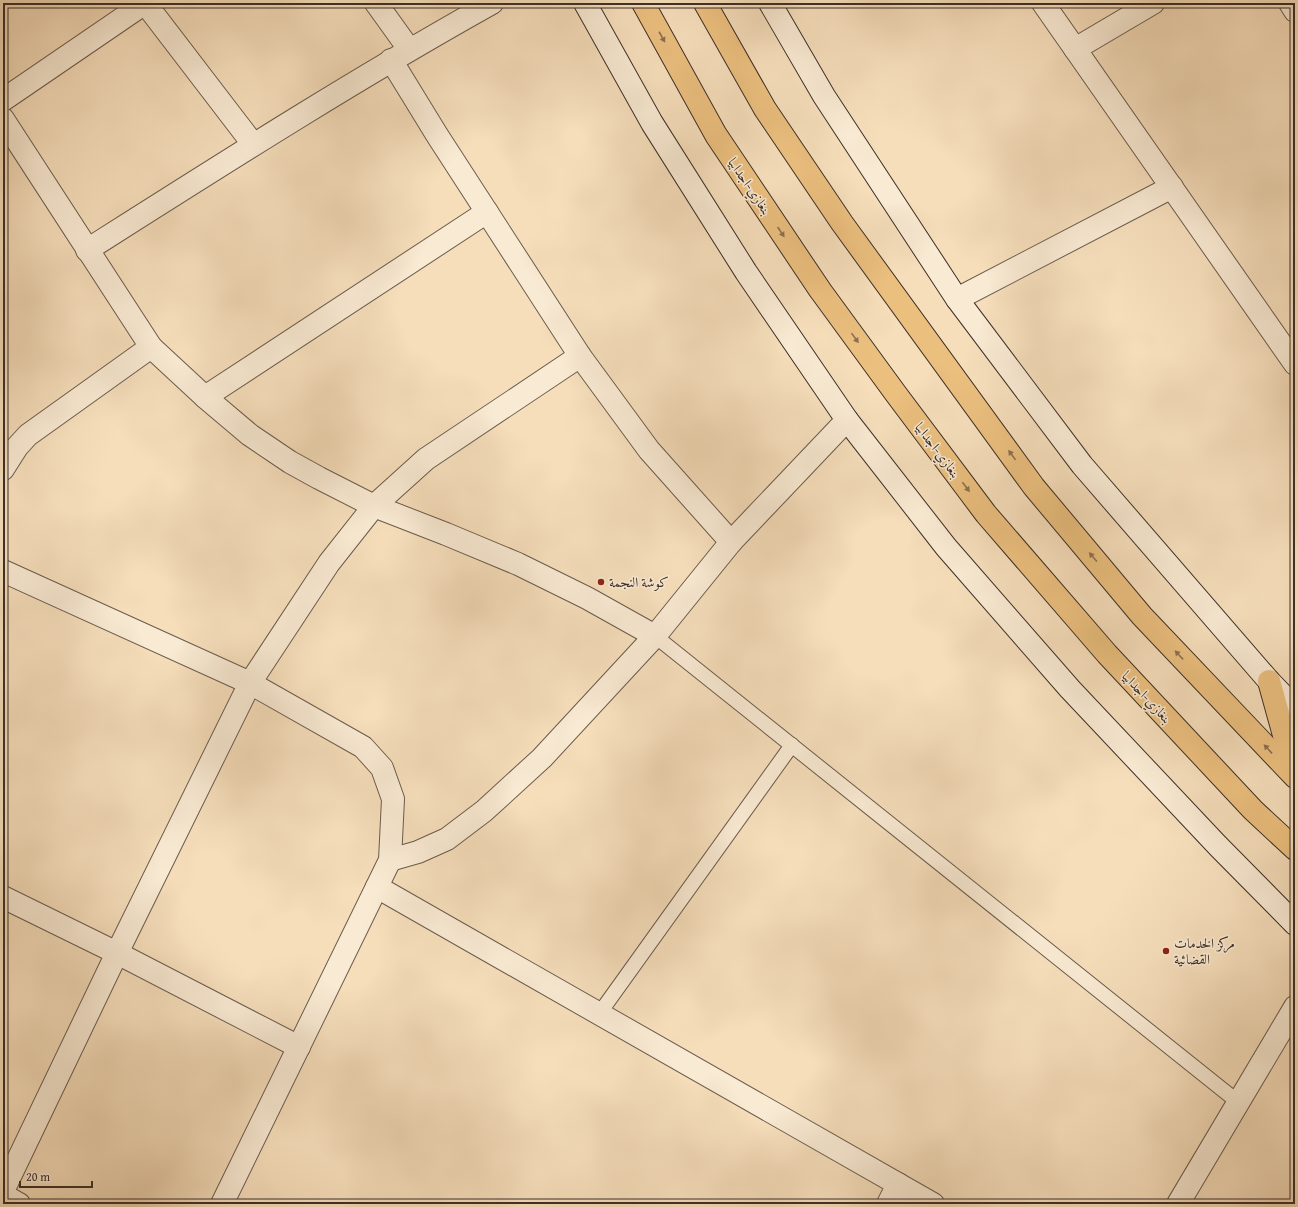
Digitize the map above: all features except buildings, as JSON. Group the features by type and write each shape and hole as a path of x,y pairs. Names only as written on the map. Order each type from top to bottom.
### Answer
{"highway":[{"name":"بنغازي-اجدابيا","path":"643,3 716,135 811,278 986,514 1106,654 1253,810 1295,849"},
{"path":"705,3 765,109 842,223 1034,486 1142,616 1295,777"},
{"path":"1269,681 1295,777"}],"street":[{"path":"3,100 145,3 253,144"},
{"path":"376,3 409,49"},
{"path":"87,250 253,144 409,49 492,3"},
{"path":"585,3 652,123 742,266 847,420 946,547 1070,689 1218,846 1295,924"},
{"path":"770,3 824,96 956,299 1082,466 1269,681 1295,708"},
{"path":"1043,3 1295,364"},
{"path":"1075,49 1153,3"},
{"path":"1290,3 1295,11"},
{"path":"391,60 436,135 580,356 650,450 731,542"},
{"path":"3,119 151,347 204,397 250,435 290,462 374,506 518,564 587,598 655,636"},
{"path":"956,299 1172,187"},
{"path":"204,397 487,212"},
{"path":"3,469 28,435 151,347"},
{"path":"3,1191 250,683 329,562 374,506 426,459 580,356"},
{"path":"390,860 418,852 447,839 484,811 542,758 655,636 731,542 847,420"},
{"path":"3,571 250,683 364,747 382,768 394,799 390,860 222,1204"},
{"path":"377,887 932,1204"},
{"path":"3,897 299,1046"},
{"path":"1178,1204 1295,1007"},
{"path":"888,1204 898,1184"},
{"path":"3,1195 19,1204"}],"lane":[{"path":"655,636 1238,1102"},
{"path":"599,1014 792,745"}],"place":[{"name":"كوشة النجمة","path":"601,582"},
{"name":"مركز الخدمات القضائية","path":"1166,951"}]}
